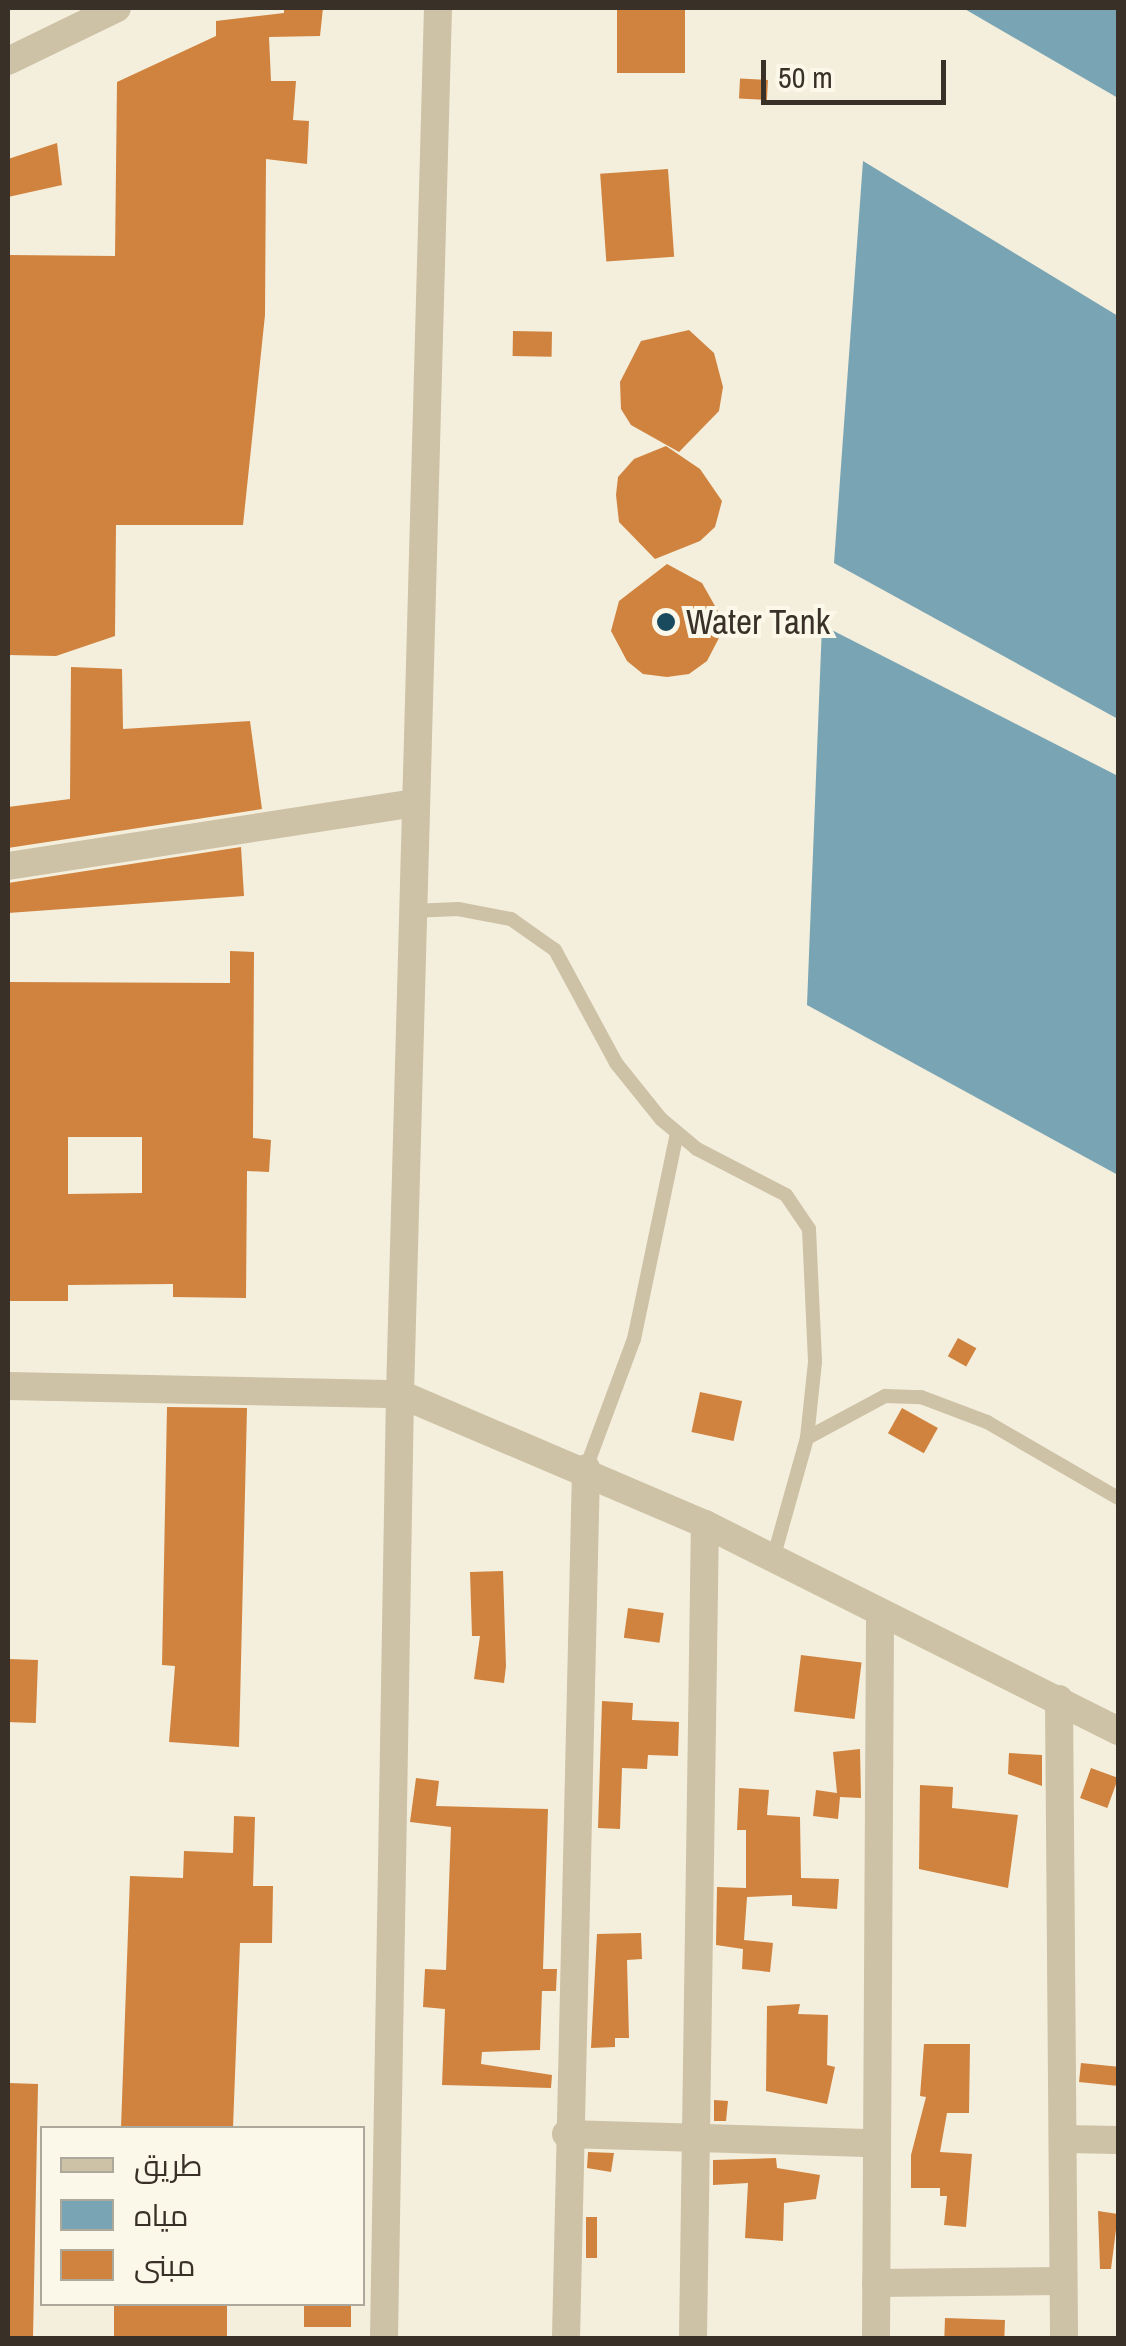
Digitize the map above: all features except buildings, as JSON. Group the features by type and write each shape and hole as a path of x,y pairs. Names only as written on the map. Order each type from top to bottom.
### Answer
{"street":[{"path":"8,60 117,8"},
{"path":"384,2338 414,804 445,11"},
{"path":"8,866 414,804"},
{"path":"8,1386 400,1394 586,1468 1118,1731"},
{"path":"566,2338 566,2134 586,1468"},
{"path":"693,2338 692,2139 705,1524"},
{"path":"876,2338 874,2143 880,1613"},
{"path":"1058,1699 1064,2338"},
{"path":"566,2134 874,2143"},
{"path":"1065,2139 1118,2140"},
{"path":"876,2283 1063,2281"}],"lane":[{"path":"412,911 458,910 511,918 555,950 616,1063 677,1133 786,1195 810,1229 816,1288 807,1438 774,1559"},
{"path":"586,1468 634,1339 677,1133"},
{"path":"807,1438 884,1396 921,1397 987,1422 1118,1498"}],"water":[{"path":"963,8 1118,8 1118,98"},
{"path":"863,161 1118,316 1118,719 834,563"},
{"path":"822,625 1118,776 1118,1175 807,1005"}],"place":[{"name":"Water Tank","path":"666,622"}]}
